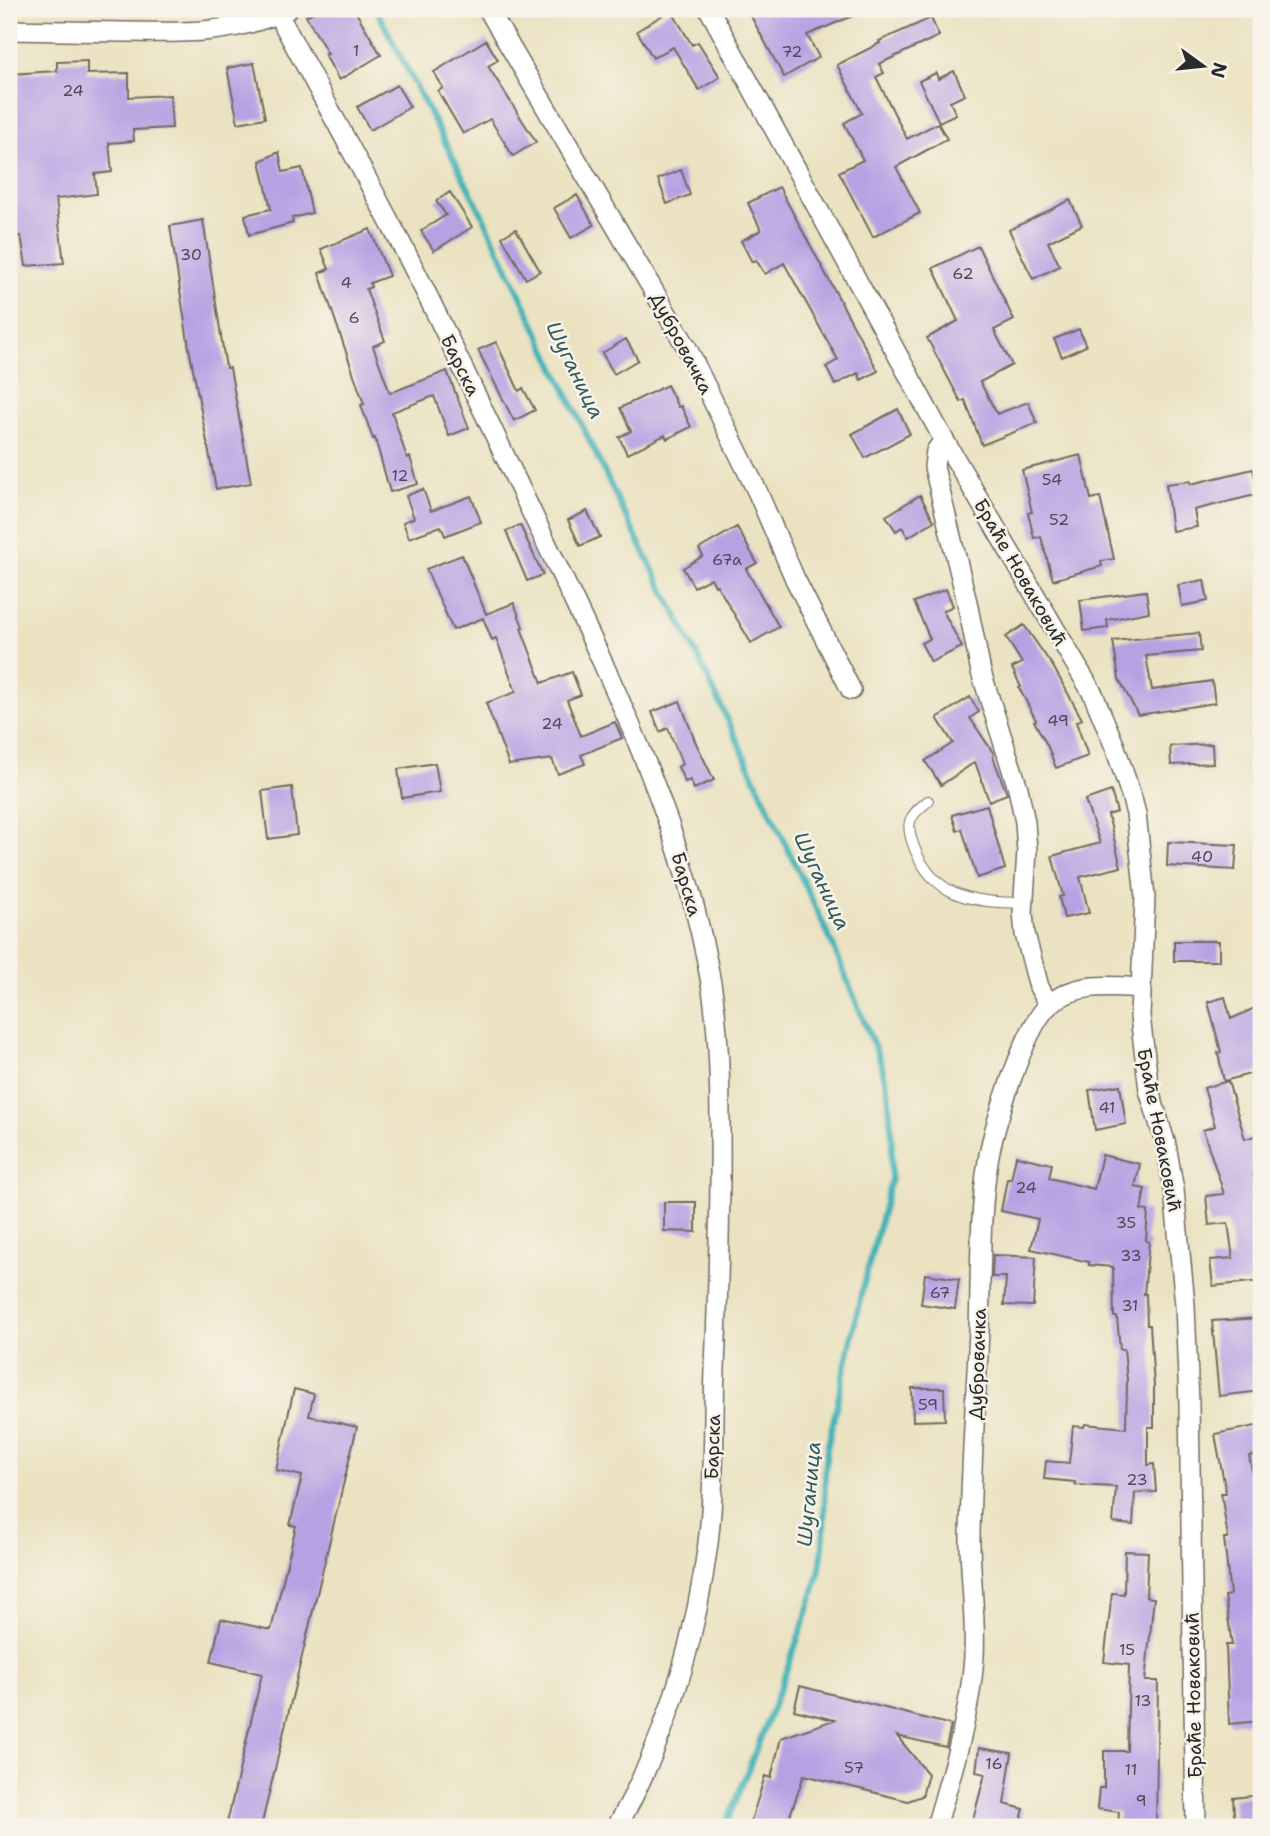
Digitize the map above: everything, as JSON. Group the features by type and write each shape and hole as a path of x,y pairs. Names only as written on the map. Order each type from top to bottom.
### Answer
{"street":[{"name":"Дубровачка","path":"488,9 686,346 758,493 795,579 851,690"},
{"name":"Браће Новаковић","path":"709,9 944,440 1093,694 1124,770 1136,814 1145,897 1140,1016 1149,1090 1166,1145 1174,1190 1185,1305 1196,1827"},
{"path":"9,30 183,33 235,28 260,22 284,11"},
{"name":"Барска","path":"284,11 457,356 642,748 678,848 698,921 711,985 719,1067 721,1183 708,1541 697,1610 672,1706 662,1735 617,1827"},
{"name":"Браће Новаковић","path":"944,440 936,452 934,467 940,500 967,602 981,672 1018,788 1025,822 1027,851 1023,903 1025,934 1039,988 1049,1004"},
{"path":"1049,1004 1083,988 1140,988"},
{"name":"Дубровачка","path":"936,1827 962,1734 974,1658 970,1546 988,1159 1011,1083 1030,1033 1049,1004"}],"lane":[{"path":"928,801 914,812 909,821 908,832 920,863 933,879 944,889 980,901 1023,903"}],"building":[{"path":"319,9 354,9 381,55 339,80 325,55 328,54 306,16"},
{"path":"747,9 869,9 807,35 819,57 784,77"},
{"path":"671,10 692,45 698,42 720,77 699,90 673,47 653,58 637,31"},
{"path":"931,18 939,36 879,64 884,73 876,77 907,139 938,123 947,139 896,167 920,213 873,237 839,172 863,160 844,123 862,113 837,65 880,43 879,41"},
{"path":"486,40 498,60 488,66 536,142 513,156 490,119 463,134 438,91 443,88 434,72"},
{"path":"87,61 87,74 129,73 129,97 170,95 172,128 133,130 134,141 109,143 112,172 95,174 97,194 56,199 64,263 26,266 21,236 9,238 9,74 57,71 57,62"},
{"path":"254,63 265,118 238,123 227,68"},
{"path":"954,71 965,95 950,102 956,114 939,122 919,81 936,73 938,79"},
{"path":"397,85 410,107 370,130 357,107"},
{"path":"279,152 283,172 302,168 312,213 292,218 293,223 249,235 245,215 271,209 260,161"},
{"path":"681,170 690,195 667,204 658,179"},
{"path":"779,187 878,371 861,380 858,373 835,385 826,367 838,360 784,263 765,274 756,260 752,262 741,241 761,230 748,203"},
{"path":"450,192 472,227 434,251 421,231 446,215 436,201"},
{"path":"577,195 594,225 571,238 554,208"},
{"path":"1070,200 1082,225 1048,242 1060,266 1033,279 1009,230"},
{"path":"203,220 226,368 230,368 251,483 216,489 189,348 170,226"},
{"path":"370,229 389,276 370,283 371,287 366,289 385,341 373,346 390,393 447,371 469,428 449,436 434,396 392,412 418,484 390,492 375,438 373,439 361,405 364,404 319,273 329,269 321,249"},
{"path":"516,229 540,271 526,279 502,237"},
{"path":"978,246 1014,320 994,330 1012,365 980,382 997,414 1028,402 1037,423 982,445 965,400 961,402 927,338 958,321 933,268"},
{"path":"1079,329 1086,346 1062,357 1054,339"},
{"path":"626,339 638,360 614,374 602,353"},
{"path":"496,342 519,391 523,388 535,410 514,421 478,350"},
{"path":"667,385 691,427 667,439 665,435 627,454 619,437 631,431 620,408"},
{"path":"898,409 910,434 865,458 852,434"},
{"path":"1081,455 1091,499 1100,497 1114,559 1101,561 1102,566 1053,580 1041,537 1034,538 1028,513 1032,512 1022,470"},
{"path":"1253,469 1259,494 1194,510 1197,527 1172,531 1166,484 1190,481 1191,484"},
{"path":"423,489 431,511 471,496 481,522 445,536 441,526 409,538 403,522 414,518 406,496"},
{"path":"920,495 934,521 908,537 902,527 896,531 886,516"},
{"path":"587,511 600,537 580,546 568,520"},
{"path":"520,525 543,575 527,581 506,531"},
{"path":"737,527 757,563 746,569 779,627 751,643 711,578 694,587 683,568 703,556 699,549"},
{"path":"462,555 486,614 514,603 542,683 572,672 581,695 567,700 581,736 615,722 622,738 581,755 585,764 558,774 552,759 509,765 486,703 516,692 496,638 492,640 483,618 453,630 426,569"},
{"path":"1204,580 1208,601 1182,606 1178,585"},
{"path":"946,589 953,606 943,611 962,647 931,662 921,643 930,639 914,602"},
{"path":"1146,591 1149,612 1107,620 1108,628 1084,631 1080,600"},
{"path":"1024,625 1054,668 1082,719 1076,722 1088,756 1056,768 1012,668 1022,663 1006,637"},
{"path":"1199,633 1201,651 1146,656 1152,690 1212,681 1215,703 1138,715 1119,679 1113,641"},
{"path":"970,697 979,712 970,718 994,754 1007,794 989,801 975,762 941,785 925,761 953,743 937,718"},
{"path":"680,701 714,780 694,789 690,780 685,782 678,767 682,764 668,728 660,732 652,712"},
{"path":"1212,744 1213,763 1171,765 1170,746"},
{"path":"435,763 440,792 402,798 398,769"},
{"path":"292,787 297,835 268,839 262,791"},
{"path":"1111,791 1117,812 1108,815 1121,867 1080,877 1089,913 1064,918 1059,897 1063,896 1052,856 1100,843 1085,800"},
{"path":"987,805 1005,869 977,878 962,829 957,831 952,815"},
{"path":"1168,842 1237,845 1235,870 1167,866"},
{"path":"1174,941 1219,941 1219,961 1174,961"},
{"path":"1225,997 1231,1019 1261,1005 1261,1071 1224,1081 1218,1053 1221,1052 1208,1002"},
{"path":"1228,1081 1245,1139 1261,1134 1261,1167 1253,1170 1261,1237 1261,1281 1213,1286 1210,1260 1233,1258 1228,1223 1209,1225 1206,1196 1224,1194 1203,1130 1215,1126 1204,1088"},
{"path":"1120,1085 1126,1124 1095,1130 1089,1090"},
{"path":"1102,1155 1140,1164 1135,1187 1145,1189 1141,1210 1148,1211 1146,1241 1149,1242 1144,1294 1147,1325 1150,1325 1154,1427 1148,1427 1148,1465 1154,1464 1156,1492 1135,1493 1133,1525 1113,1523 1116,1487 1075,1485 1075,1482 1044,1479 1046,1461 1069,1463 1073,1426 1084,1427 1085,1424 1126,1428 1127,1380 1124,1349 1120,1349 1117,1317 1114,1317 1113,1267 1089,1265 1089,1262 1031,1249 1038,1219 1001,1211 1007,1179 1011,1179 1016,1156 1052,1164 1049,1178 1094,1189"},
{"path":"664,1202 696,1202 696,1232 664,1231"},
{"path":"993,1255 1036,1257 1033,1306 1004,1305 1006,1277 992,1277"},
{"path":"925,1274 959,1279 955,1309 921,1304"},
{"path":"1261,1318 1261,1391 1219,1396 1212,1321"},
{"path":"912,1388 944,1388 945,1420 913,1421"},
{"path":"294,1389 314,1394 309,1416 357,1427 261,1827 226,1827 262,1674 211,1662 221,1619 271,1630 296,1526 290,1525 302,1476 276,1470"},
{"path":"1261,1425 1261,1454 1249,1456 1261,1512 1261,1721 1229,1724 1226,1645 1232,1645 1225,1596 1230,1595 1224,1538 1228,1538 1221,1493 1226,1493 1215,1434"},
{"path":"1125,1551 1148,1552 1146,1597 1154,1598 1145,1681 1158,1681 1156,1827 1118,1827 1119,1812 1097,1809 1099,1788 1104,1788 1104,1751 1127,1751 1129,1665 1104,1662 1112,1593 1124,1594"},
{"path":"800,1686 951,1725 946,1747 897,1736 928,1774 922,1796 908,1801 804,1775 786,1827 749,1827 765,1776 771,1778 781,1738 834,1720 794,1710"},
{"path":"979,1748 1012,1753 1004,1804 1024,1809 1019,1827 971,1827 985,1774 976,1772"},
{"path":"1261,1795 1261,1827 1235,1827 1233,1798"}],"waterway":[{"name":"Шуганица","path":"376,9 483,216 621,507 700,661 832,943 881,1063 888,1090 892,1137 891,1179 860,1299 827,1449 819,1572 766,1725 725,1827"}]}
